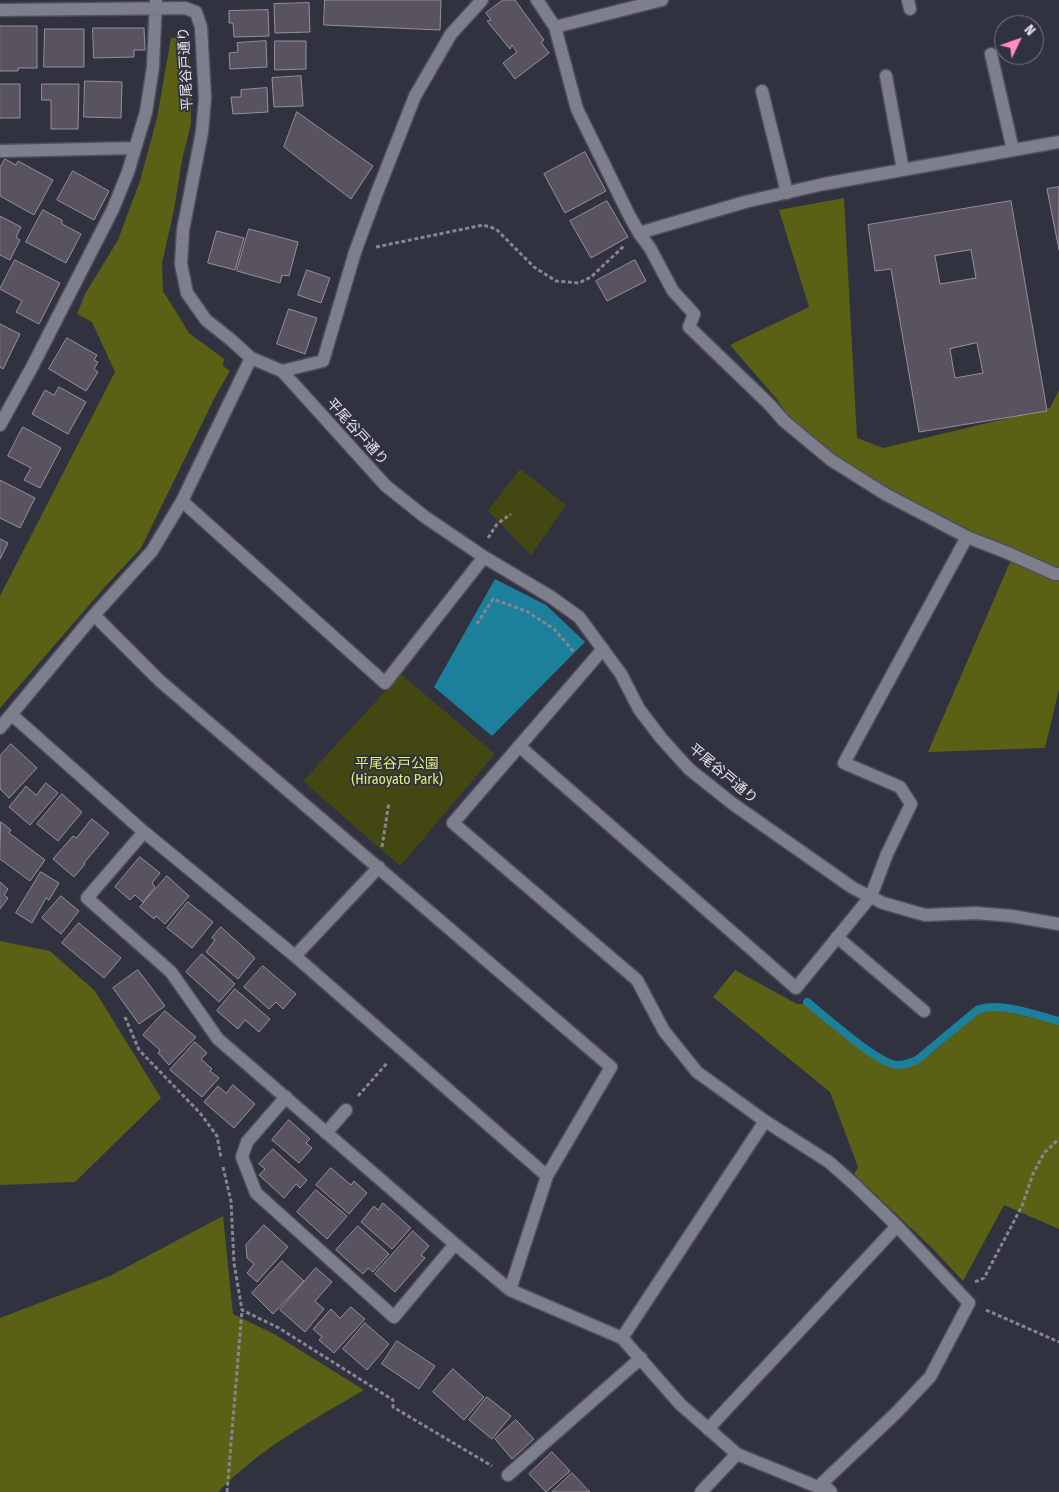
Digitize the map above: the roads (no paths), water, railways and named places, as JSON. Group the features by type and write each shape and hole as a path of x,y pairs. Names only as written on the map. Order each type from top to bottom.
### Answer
{"street":[{"path":"282,371 323,361 355,252 415,96 451,34 482,0"},
{"path":"538,0 555,27 577,109 628,214 674,291 694,314 689,327 784,420 831,460 884,494 967,537 1059,574"},
{"path":"555,27 662,0"},
{"path":"0,425 113,209 128,172 146,112 153,67 156,4"},
{"name":"平尾谷戸通り","path":"0,10 156,4 185,8 196,12 201,27 205,98 202,132 183,230 181,264 187,293 206,320 251,358 282,371 386,486 425,517 481,555 551,597 579,617 621,674 639,708 661,738 689,769 733,804 853,888 883,903 925,915 976,912 1059,924"},
{"path":"991,54 1013,150"},
{"path":"886,76 903,170"},
{"path":"762,91 787,193"},
{"path":"639,233 745,202 903,170 1059,142"},
{"path":"0,151 134,148"},
{"path":"0,728 94,615 152,550 182,501 251,358"},
{"path":"182,501 385,683 481,555"},
{"path":"519,746 796,988 870,896 887,854 911,804 900,787 844,763 967,537"},
{"path":"94,615 160,681 611,1067 547,1176 510,1290"},
{"path":"603,649 453,823 637,980 664,1031 697,1072 765,1121 829,1162 897,1226 969,1303 930,1377 896,1413 818,1486"},
{"path":"12,715 144,832 295,956 547,1176"},
{"path":"144,832 88,898 171,972 218,1039 454,1244 510,1290 622,1338 680,1404 737,1454 828,1489 831,1492"},
{"path":"295,956 379,867"},
{"path":"837,937 924,1011"},
{"path":"286,1097 247,1142 242,1157 256,1193 394,1317 454,1244"},
{"path":"326,1133 346,1110"},
{"path":"622,1338 765,1121"},
{"path":"708,1429 897,1226"},
{"path":"508,1475 641,1358"},
{"path":"701,1492 737,1454"}],"water":[{"path":"495,579 546,605 585,642 492,736 434,687"}],"waterway":[{"path":"807,1002 866,1049 889,1063 898,1065 917,1060 977,1010 996,1007 1007,1008 1059,1021"}],"park label":[{"name":"平尾谷戸公園 (Hiraoyato Park)","path":"397,772"}]}
